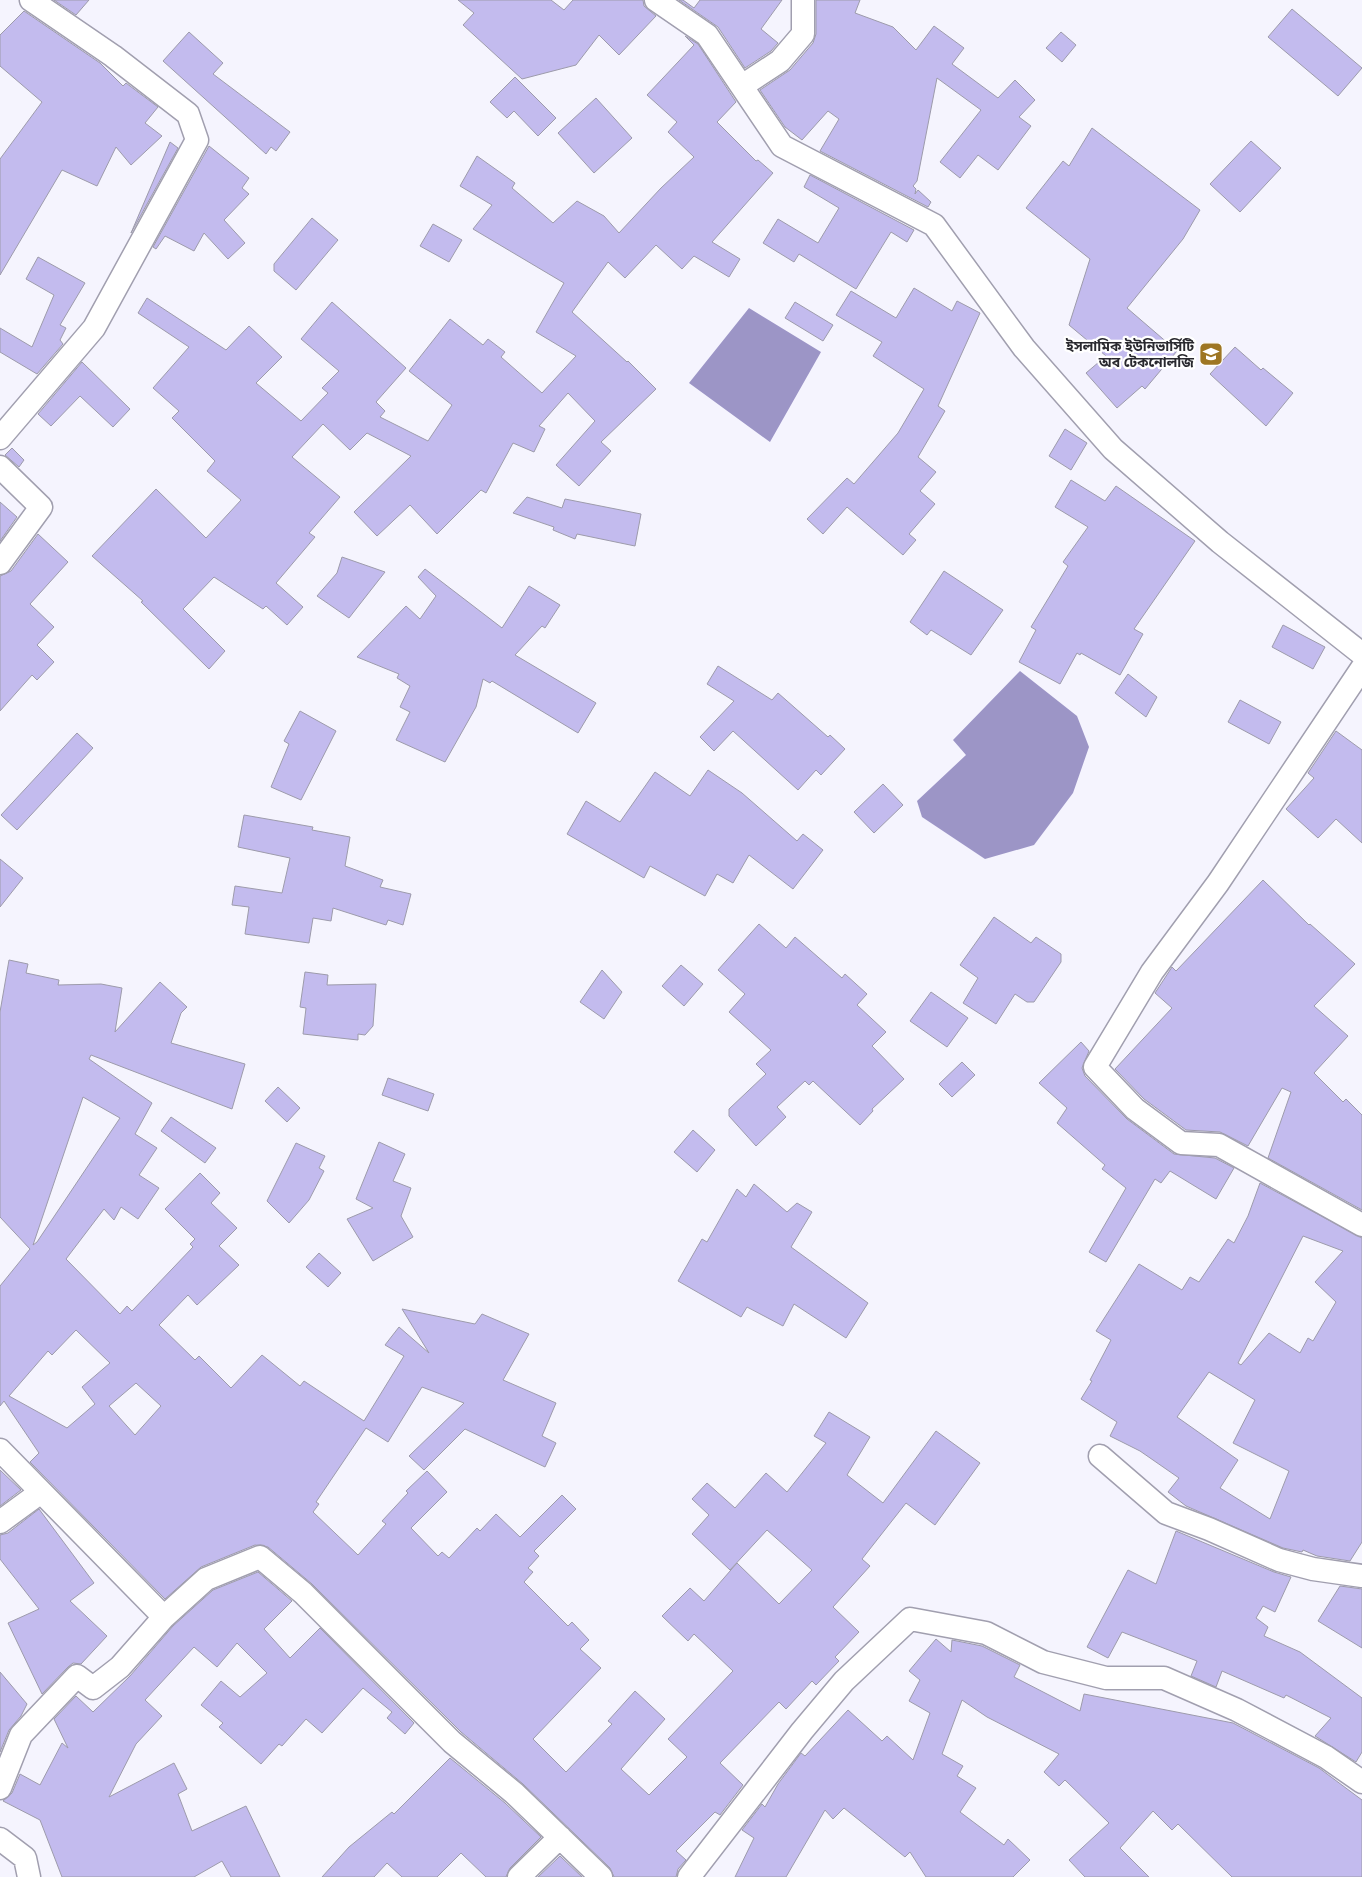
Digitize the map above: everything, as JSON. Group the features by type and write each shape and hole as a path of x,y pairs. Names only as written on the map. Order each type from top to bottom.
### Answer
{"street":[{"path":"0,438 94,328 197,140 188,114 113,56 31,0"},
{"path":"656,0 707,35 782,146 934,225 1024,348 1113,449 1220,542 1362,654"},
{"path":"742,86 780,61 803,34 803,0"},
{"path":"0,467 41,507 0,563"},
{"path":"1362,668 1218,883 1152,972 1095,1067 1135,1110 1181,1143 1219,1145 1362,1225"},
{"path":"0,1450 164,1617"},
{"path":"1100,1456 1166,1513 1209,1529 1278,1560 1313,1569 1362,1576"},
{"path":"0,1522 41,1492"},
{"path":"0,1788 21,1735 77,1676 93,1688 120,1666 164,1617 206,1579 260,1556 303,1593 452,1742 514,1793 601,1877"},
{"path":"688,1877 802,1731 844,1681 910,1619 986,1633 1043,1662 1106,1678 1164,1678 1237,1710 1326,1757 1362,1782"},
{"path":"518,1877 560,1837"},
{"path":"0,1839 25,1858 29,1877"}],"shaded area":[{"path":"749,308 821,352 770,442 689,383"},
{"path":"1020,671 1077,716 1089,747 1073,793 1034,845 985,859 922,817 917,801 966,755 953,740"}],"building":[{"path":"54,0 89,0 76,15"},
{"path":"458,0 551,0 564,10 573,0 643,0 644,6 656,16 619,55 599,35 576,65 522,79 463,25 474,13"},
{"path":"679,0 683,0 694,8 700,0 782,0 761,29 778,43 771,51 745,68 718,27"},
{"path":"816,0 860,0 855,13 893,27 916,50 934,26 964,48 952,64 998,98 1015,80 1035,100 1019,117 1031,126 998,170 978,155 960,178 940,162 981,110 937,78 917,181 913,186 916,189 915,194 918,190 931,202 928,207 820,151 839,119 828,111 802,140 785,127 760,90 790,70 813,43 816,34"},
{"path":"1292,9 1362,68 1338,96 1268,37"},
{"path":"24,11 100,63 123,86 126,83 158,107 145,123 162,136 131,165 116,147 97,186 62,170 0,275 0,159 42,102 0,66 0,35"},
{"path":"189,32 223,63 213,74 290,132 276,151 271,147 266,154 163,61"},
{"path":"1061,32 1076,45 1062,62 1046,48"},
{"path":"685,36 698,44 736,102 717,122 756,161 758,160 773,173 712,242 740,259 729,277 694,256 682,269 656,245 625,278 608,262 572,312 628,361 656,389 601,442 611,451 579,486 556,465 595,421 568,393 539,426 545,429 534,452 513,443 486,493 481,490 437,534 410,505 377,536 354,512 411,456 367,433 350,450 323,424 292,457 340,497 309,533 315,537 276,583 303,607 287,625 266,606 263,609 214,577 183,609 225,651 209,669 141,602 143,601 92,556 156,489 206,538 241,500 207,471 215,461 172,418 179,411 153,388 189,347 138,313 147,298 226,350 249,326 282,357 256,383 301,421 328,393 322,388 339,371 301,339 332,302 406,368 376,402 385,411 380,417 428,441 452,405 409,371 450,319 483,345 488,339 505,352 501,357 542,393 576,356 536,332 564,283 473,229 492,205 460,186 477,156 515,183 512,188 553,223 577,201 604,216 619,233 661,188 694,157 668,132 677,122 647,95 694,45"},
{"path":"515,77 556,118 538,136 514,111 507,118 490,102"},
{"path":"596,98 632,138 594,173 558,133"},
{"path":"1092,128 1200,210 1183,239 1127,308 1177,351 1145,389 1142,386 1117,408 1086,373 1106,356 1069,325 1090,259 1026,208 1063,161 1069,166"},
{"path":"1251,141 1281,168 1240,212 1210,184"},
{"path":"170,142 178,148 131,233"},
{"path":"209,146 249,178 242,188 249,194 224,220 245,243 228,259 204,233 194,251 165,236 156,249 153,247"},
{"path":"810,175 914,230 907,242 891,232 856,289 799,254 794,262 763,243 778,219 818,243 839,208 804,187"},
{"path":"312,218 338,240 296,290 274,271 274,264"},
{"path":"433,224 462,240 449,262 420,246"},
{"path":"38,257 85,283 60,325 66,328 60,340 63,344 37,374 0,352 0,328 32,347 54,295 26,279"},
{"path":"914,288 952,311 957,301 980,313 938,406 945,411 918,457 936,472 920,491 935,504 909,534 916,540 903,555 847,507 823,534 807,519 847,478 854,484 898,433 924,389 873,356 882,342 836,315 851,291 896,318"},
{"path":"795,302 833,325 823,341 785,318"},
{"path":"1235,347 1261,370 1263,368 1293,393 1266,426 1210,374"},
{"path":"82,362 130,409 113,427 80,396 51,426 38,414"},
{"path":"1065,429 1087,443 1071,470 1049,456"},
{"path":"12,448 24,460 19,467 5,455"},
{"path":"1071,480 1105,501 1116,486 1195,541 1134,629 1143,634 1120,675 1081,653 1080,655 1077,653 1060,684 1019,662 1036,630 1031,627 1068,566 1063,562 1088,527 1055,507"},
{"path":"527,497 562,508 565,499 641,514 635,546 577,534 575,539 553,530 554,527 513,513"},
{"path":"0,502 17,517 0,541"},
{"path":"38,534 68,562 30,604 54,627 37,645 54,662 37,680 32,675 0,711 0,576 11,571"},
{"path":"342,557 385,572 349,618 317,596 337,573"},
{"path":"425,569 502,628 529,586 560,605 545,628 542,626 515,655 596,703 578,733 492,681 490,683 483,679 476,707 445,762 396,740 410,712 400,707 410,686 397,678 399,674 357,657 406,606 420,619 436,596 418,577"},
{"path":"944,571 1003,610 971,655 931,630 927,635 910,622"},
{"path":"1283,625 1325,647 1313,669 1272,647"},
{"path":"718,666 772,700 778,693 828,737 830,735 845,749 821,775 816,770 798,790 733,731 714,751 700,737 734,701 707,684"},
{"path":"1128,674 1157,697 1146,717 1115,693"},
{"path":"1240,700 1281,722 1269,744 1228,722"},
{"path":"300,711 336,731 301,800 271,787 289,744 284,741"},
{"path":"1336,731 1362,750 1362,843 1336,819 1318,838 1286,809 1314,778 1308,773"},
{"path":"77,733 93,748 17,830 1,815"},
{"path":"708,770 742,793 797,841 803,834 823,850 793,889 749,855 733,883 717,874 705,896 650,866 644,878 567,834 586,801 620,822 655,772 690,796"},
{"path":"883,784 903,805 874,833 854,812"},
{"path":"244,815 313,827 312,830 350,837 345,866 383,880 380,887 411,894 403,925 388,920 386,925 333,908 331,921 313,918 309,943 245,934 249,907 232,905 235,886 282,893 290,858 238,847"},
{"path":"0,859 23,878 0,907"},
{"path":"1263,880 1309,925 1355,964 1314,1006 1348,1036 1314,1073 1343,1102 1346,1099 1362,1115 1362,1210 1268,1158 1291,1092 1282,1088 1248,1146 1220,1132 1186,1130 1144,1099 1115,1069 1172,1008 1155,993 1172,967 1176,971"},
{"path":"994,917 1031,943 1036,937 1061,954 1061,962 1034,1002 1027,1002 1015,994 996,1024 963,1003 978,978 960,965"},
{"path":"759,924 786,948 795,937 842,978 845,974 867,994 857,1005 886,1032 872,1046 904,1079 872,1109 873,1111 860,1125 813,1081 809,1085 805,1081 777,1107 786,1117 756,1146 729,1116 729,1109 766,1074 756,1064 771,1050 729,1012 745,994 718,970"},
{"path":"9,960 28,964 26,973 59,980 58,985 101,984 122,988 115,1032 160,982 187,1007 181,1013 171,1043 245,1064 232,1109 91,1055 89,1059 152,1103 135,1134 157,1148 139,1175 159,1188 138,1219 121,1207 114,1220 104,1209 66,1259 120,1314 127,1306 132,1311 193,1247 190,1244 195,1239 165,1209 200,1173 220,1193 211,1203 237,1228 219,1246 239,1265 197,1305 188,1295 159,1325 195,1360 199,1356 231,1388 262,1355 300,1386 304,1381 364,1421 404,1356 385,1345 399,1327 429,1353 402,1309 475,1324 482,1314 529,1334 503,1380 556,1403 542,1436 556,1443 545,1467 465,1429 424,1470 409,1456 464,1403 422,1387 388,1442 366,1428 316,1502 319,1504 313,1512 358,1555 386,1524 382,1521 408,1493 406,1491 427,1471 447,1492 411,1528 438,1556 442,1552 449,1558 477,1528 480,1531 496,1514 520,1537 562,1495 576,1509 534,1551 539,1556 528,1568 533,1572 524,1582 568,1626 572,1622 589,1640 580,1649 601,1668 533,1739 566,1772 612,1724 608,1721 635,1691 665,1719 621,1769 649,1795 687,1757 668,1739 733,1671 694,1634 688,1641 662,1616 690,1588 704,1601 737,1563 779,1604 812,1570 767,1530 730,1570 692,1534 709,1515 692,1499 707,1483 735,1508 766,1473 787,1492 826,1443 814,1436 829,1412 870,1437 847,1475 883,1503 936,1431 980,1463 935,1525 906,1503 862,1559 870,1566 833,1607 859,1632 835,1657 839,1661 816,1685 812,1681 786,1709 779,1702 720,1763 743,1785 720,1815 715,1812 676,1851 686,1860 678,1869 676,1877 614,1877 610,1868 523,1784 461,1732 312,1584 268,1547 255,1545 201,1567 165,1599 30,1462 39,1453 4,1401 0,1406 0,1286 30,1249 0,1217 0,1012","holes":["83,1097 120,1118 37,1242 33,1245","76,1330 110,1363 82,1387 95,1404 67,1428 9,1396 48,1351 52,1355","136,1383 161,1406 135,1435 109,1406"]},
{"path":"681,965 703,984 684,1006 662,986"},
{"path":"602,970 622,992 604,1019 580,1002"},
{"path":"305,972 328,975 327,985 376,984 373,1026 365,1035 358,1034 358,1040 303,1034 306,1008 300,1007"},
{"path":"931,992 968,1018 947,1047 910,1021"},
{"path":"1081,1042 1089,1051 1082,1068 1085,1076 1127,1119 1174,1154 1215,1158 1234,1168 1216,1199 1170,1171 1161,1183 1155,1179 1106,1262 1089,1252 1126,1188 1102,1169 1105,1165 1057,1123 1067,1108 1039,1083"},
{"path":"962,1062 975,1075 952,1097 939,1084"},
{"path":"388,1078 434,1094 428,1111 382,1095"},
{"path":"278,1087 300,1108 287,1122 265,1101"},
{"path":"171,1117 216,1148 205,1163 161,1131"},
{"path":"693,1130 715,1150 697,1172 674,1152"},
{"path":"379,1142 405,1154 393,1181 411,1188 401,1216 413,1237 373,1261 347,1219 373,1208 356,1199"},
{"path":"296,1143 325,1156 319,1168 324,1171 309,1200 289,1223 267,1201"},
{"path":"1260,1183 1362,1238 1362,1542 1350,1561 1317,1556 1303,1550 1302,1552 1283,1548 1186,1506 1168,1492 1179,1478 1140,1451 1110,1436 1117,1422 1081,1399 1092,1381 1090,1380 1111,1340 1096,1331 1139,1264 1182,1290 1190,1277 1199,1282 1228,1239 1234,1243 1248,1216","holes":["1303,1236 1343,1251 1315,1282 1336,1302 1313,1341 1308,1338 1300,1353 1269,1333 1241,1365 1238,1363","1209,1372 1255,1400 1233,1443 1289,1471 1270,1519 1220,1488 1238,1460 1177,1417"]},
{"path":"754,1184 787,1212 797,1203 812,1212 791,1247 868,1303 846,1338 794,1304 783,1326 747,1307 741,1317 678,1281 702,1239 707,1242 737,1189 746,1197"},
{"path":"319,1253 341,1273 328,1287 306,1267"},
{"path":"0,1470 21,1490 0,1506"},
{"path":"39,1509 94,1583 70,1601 107,1636 81,1664 73,1663 42,1694 8,1623 39,1609 0,1559 0,1535 8,1533"},
{"path":"1176,1531 1274,1572 1291,1577 1275,1612 1263,1606 1256,1618 1268,1627 1264,1636 1300,1652 1362,1698 1362,1752 1356,1762 1315,1736 1331,1718 1286,1695 1284,1698 1222,1671 1216,1687 1191,1676 1197,1661 1122,1632 1108,1658 1087,1647 1128,1570 1156,1584"},
{"path":"258,1572 292,1601 264,1629 290,1658 320,1628 414,1723 405,1734 387,1718 392,1712 363,1688 322,1733 306,1719 282,1746 279,1744 261,1764 219,1727 223,1723 201,1705 221,1681 240,1697 267,1673 237,1643 217,1667 194,1647 145,1700 162,1716 136,1744 109,1797 174,1763 187,1789 178,1794 192,1831 246,1806 280,1877 231,1877 222,1861 194,1877 62,1877 40,1820 3,1801 12,1793 20,1774 40,1785 62,1743 68,1748 54,1719 76,1696 93,1712 130,1676 173,1626 213,1590"},
{"path":"1340,1586 1362,1589 1362,1648 1318,1621"},
{"path":"936,1639 951,1652 952,1640 982,1646 1020,1665 1014,1677 1080,1711 1084,1694 1233,1723 1319,1768 1362,1800 1362,1877 1232,1877 1178,1824 1172,1830 1153,1811 1120,1848 1149,1877 1085,1877 1069,1860 1109,1823 1065,1780 1059,1786 1044,1772 1059,1754 987,1717 962,1700 942,1754 963,1766 957,1776 976,1788 960,1812 1004,1845 1008,1839 1030,1860 1013,1877 926,1877 910,1852 905,1857 844,1808 833,1819 825,1810 786,1877 735,1877 754,1838 742,1830 762,1804 765,1807 778,1784 801,1753 805,1756 848,1710 882,1741 887,1736 913,1760 930,1713 909,1701 920,1680 909,1671"},
{"path":"0,1672 27,1704 21,1716 9,1730 0,1752"},
{"path":"450,1758 505,1803 541,1837 510,1868 506,1877 486,1877 461,1853 437,1877 402,1877 387,1863 374,1877 322,1877 349,1847 392,1812 394,1814"},
{"path":"560,1856 582,1877 538,1877"}],"place":[{"name":"ইসলামিক ইউনিভার্সিটি অব টেকনোলজি","path":"1211,354"}]}
